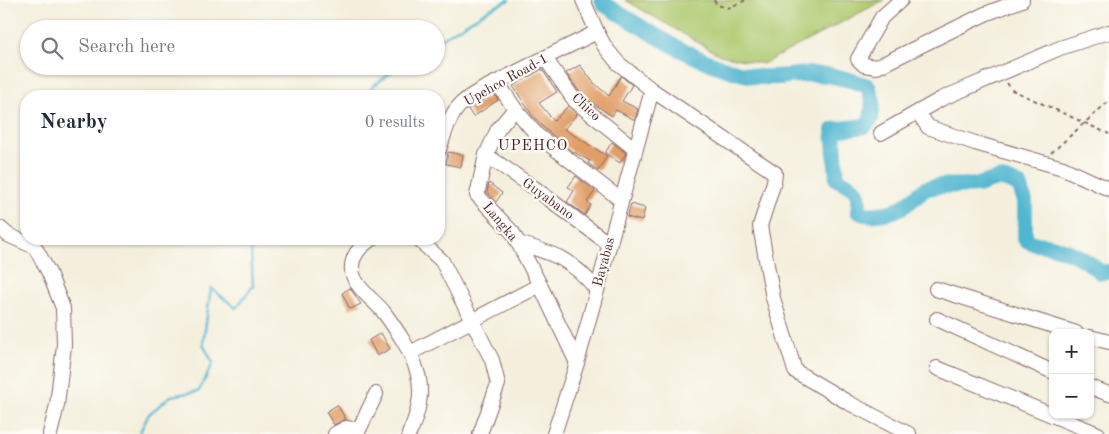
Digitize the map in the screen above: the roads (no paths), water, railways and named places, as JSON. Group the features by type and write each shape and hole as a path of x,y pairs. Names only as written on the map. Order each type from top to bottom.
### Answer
{"street":[{"path":"583,0 605,47 618,63 652,90 774,173 774,182 760,226 773,298 795,371 849,403 909,434"},
{"path":"901,0 882,17 863,49 858,59 864,65 877,68 985,14 1022,0"},
{"name":"Upehco Road-1","path":"445,131 460,105 468,98 597,32"},
{"path":"881,133 941,99 1060,48 1109,32"},
{"name":"Chico","path":"544,58 575,101 635,149"},
{"path":"497,82 515,109 536,135 621,200"},
{"name":"Bayabas","path":"554,434 577,363 652,90"},
{"name":"Langka","path":"515,109 498,129 486,155 477,195 513,233 577,363"},
{"path":"918,112 928,127 975,143 1063,168 1109,189"},
{"name":"Guyabano","path":"486,155 533,187 609,244"},
{"path":"0,228 8,235 20,240"},
{"path":"518,243 555,254 583,273 597,290"},
{"path":"30,245 35,247 49,273 63,308 64,345 57,405 50,434"},
{"path":"361,245 353,258 353,275 356,282 382,311 410,353 417,371 421,391 418,410 409,434"},
{"path":"425,245 442,261 492,360 498,384 480,434"},
{"path":"410,353 540,285"},
{"path":"936,289 1063,329"},
{"path":"937,319 1049,370"},
{"path":"1094,338 1109,342"},
{"path":"937,368 1098,434"},
{"path":"1094,388 1109,394"},
{"path":"335,434 346,428 357,432 376,394"}],"waterway":[{"path":"445,36 490,9 509,0"},
{"path":"602,0 605,5 676,47 732,71 759,77 827,75 868,86 873,102 871,119 865,126 833,130 837,179 856,190 859,198 858,211 872,215 892,212 909,203 925,189 931,187 977,185 997,179 1005,180 1019,185 1025,201 1025,239 1065,250 1083,259 1100,272 1109,272"},
{"path":"371,90 388,75"},
{"path":"139,434 149,414 171,396 199,391 213,363 203,344 211,288 236,308 253,286 251,248 253,245"}],"district":[{"name":"UPEHCO","path":"533,146"}]}
